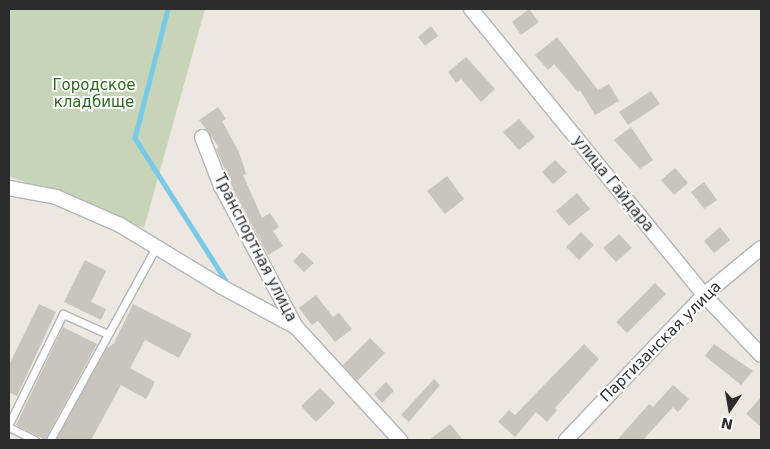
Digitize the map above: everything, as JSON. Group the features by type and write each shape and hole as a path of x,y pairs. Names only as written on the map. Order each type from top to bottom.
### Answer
{"street":[{"name":"улица Гайдара","path":"471,9 704,295 761,355"},
{"name":"Транспортная улица","path":"202,136 221,186 296,327 400,440"},
{"path":"9,188 56,197 120,225 222,287 296,327"},
{"name":"Партизанская улица","path":"566,440 704,295 761,248"}],"lane":[{"path":"50,440 156,246"},
{"path":"36,440 9,426 63,314 108,334"}],"green space":[{"name":"Городское кладбище","path":"9,9 205,9 144,228 9,176"}],"building":[{"path":"529,9 539,22 521,35 512,22"},
{"path":"431,26 438,36 425,46 418,37"},
{"path":"557,37 598,90 609,84 619,101 595,115 580,90 578,92 554,64 548,70 535,55"},
{"path":"466,57 495,89 481,102 461,79 456,83 448,72"},
{"path":"651,91 660,104 628,125 619,112"},
{"path":"218,107 226,119 222,121 239,152 246,174 243,175 262,218 270,213 279,227 273,231 283,246 268,255 235,193 216,149 219,147 199,120"},
{"path":"519,119 535,137 519,150 503,132"},
{"path":"631,127 653,160 640,169 614,140"},
{"path":"555,160 567,172 553,184 542,172"},
{"path":"675,168 688,183 674,195 661,180"},
{"path":"447,176 464,199 445,214 427,191"},
{"path":"704,182 717,200 704,209 691,192"},
{"path":"577,193 590,209 569,226 556,211"},
{"path":"720,227 730,240 714,253 704,241"},
{"path":"581,232 594,245 579,260 566,247"},
{"path":"619,234 632,248 616,262 603,248"},
{"path":"302,252 314,263 304,272 293,261"},
{"path":"85,260 106,271 91,302 106,309 101,320 64,302"},
{"path":"655,283 666,294 627,333 616,322"},
{"path":"316,295 333,317 339,313 352,329 335,342 318,321 312,325 299,308"},
{"path":"39,304 56,312 17,396 9,392 9,365"},
{"path":"133,304 192,334 179,358 145,340 130,368 155,382 146,399 121,385 91,440 56,440 106,349 114,343"},
{"path":"63,327 97,344 45,440 16,425"},
{"path":"370,338 385,353 357,381 343,365"},
{"path":"584,344 599,359 555,408 557,410 547,422 536,412 515,437 498,422 509,410 515,415"},
{"path":"714,344 753,371 741,385 705,356"},
{"path":"434,379 440,385 409,422 401,415"},
{"path":"386,382 394,391 382,403 374,394"},
{"path":"673,385 689,399 678,412 673,407 643,440 617,440 649,404 653,407"},
{"path":"320,388 335,403 316,422 301,406"},
{"path":"761,397 761,427 746,414"},
{"path":"450,424 463,440 429,440"}],"waterway":[{"path":"168,9 135,138 226,281"}]}
